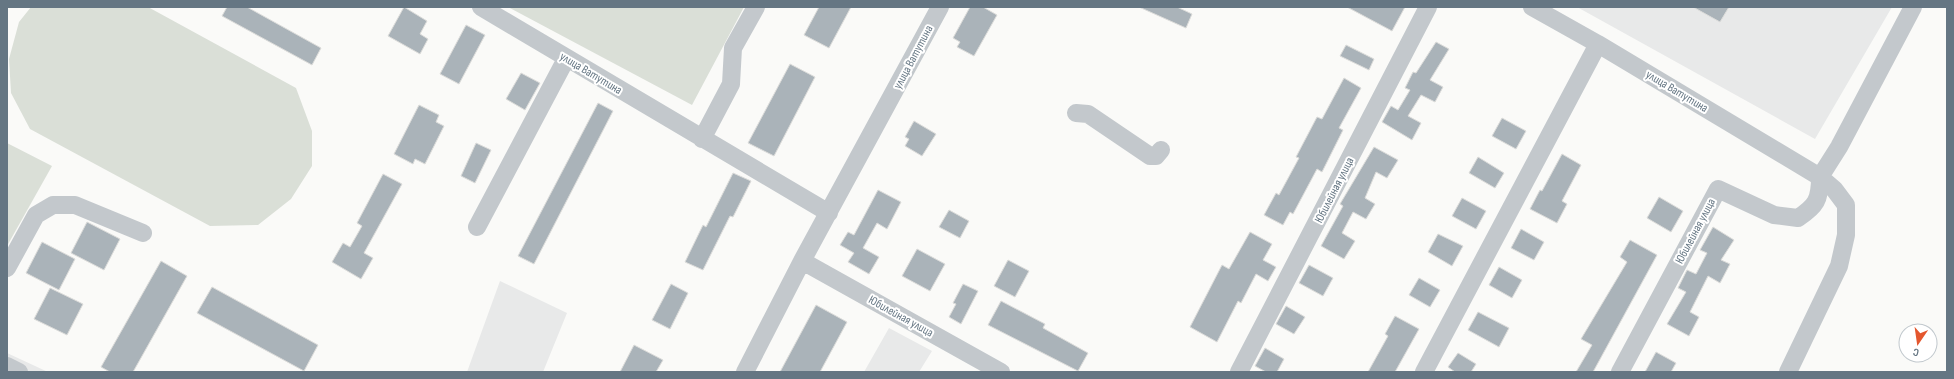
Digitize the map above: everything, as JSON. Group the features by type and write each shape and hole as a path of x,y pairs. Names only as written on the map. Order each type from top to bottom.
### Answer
{"street":[{"name":"улица Ватутина","path":"481,7 829,213"},
{"path":"702,139 731,84 733,48 756,7"},
{"name":"улица Ватутина","path":"745,372 802,261 940,7"},
{"name":"Юбилейная улица","path":"1239,372 1428,7"},
{"name":"улица Ватутина","path":"1532,7 1598,44 1820,177 1834,189 1846,205 1846,236 1839,266 1788,372"},
{"path":"1820,177 1839,147 1913,7"},
{"path":"1424,372 1598,44"},
{"path":"477,227 566,58"},
{"path":"1076,113 1088,114 1150,156 1156,156 1161,150"},
{"name":"Юбилейная улица","path":"1620,372 1718,189 1774,215 1798,218 1813,208 1820,193 1820,177"},
{"path":"7,268 36,215 53,205 75,205 143,233"},
{"name":"Юбилейная улица","path":"802,261 1000,372"},
{"path":"7,366 19,372"}],"shaded area":[{"path":"31,7 148,7 296,88 312,131 312,166 291,199 258,225 210,226 30,129 11,93 9,59 19,22"},
{"path":"508,7 744,7 692,105"},
{"path":"1577,7 1892,7 1815,139"},
{"path":"7,143 52,166 7,246"},
{"path":"500,281 567,313 543,372 467,372"},
{"path":"889,328 932,351 919,372 864,372"},
{"path":"7,353 48,372 7,372"}],"building":[{"path":"227,7 247,7 321,48 312,65 222,16"},
{"path":"404,7 427,21 420,34 428,39 420,54 388,36"},
{"path":"819,7 851,7 829,48 804,35"},
{"path":"970,7 983,7 997,15 974,56 957,47 960,42 953,38"},
{"path":"1139,7 1177,7 1192,14 1186,28"},
{"path":"1347,7 1405,7 1392,31"},
{"path":"1693,7 1729,7 1720,22"},
{"path":"466,25 485,35 459,84 440,74"},
{"path":"1436,42 1449,49 1430,80 1443,87 1435,102 1421,95 1408,116 1421,123 1412,140 1382,122 1391,106 1398,110 1410,90 1405,88 1413,72 1416,73"},
{"path":"1346,45 1374,59 1369,70 1340,56"},
{"path":"790,64 815,77 774,156 748,143"},
{"path":"521,73 540,83 525,110 506,99"},
{"path":"1344,78 1361,88 1339,128 1343,130 1322,172 1317,169 1293,214 1290,212 1283,225 1264,215 1276,193 1279,195 1299,158 1296,157 1317,117 1322,119"},
{"path":"598,103 613,111 534,264 518,256"},
{"path":"419,105 439,115 436,122 444,126 425,164 415,159 413,164 394,154"},
{"path":"1502,118 1526,131 1516,149 1492,136"},
{"path":"914,121 936,134 922,156 905,146 909,139 905,137"},
{"path":"476,143 491,150 475,183 461,176"},
{"path":"1374,147 1398,160 1387,178 1376,172 1365,198 1375,204 1366,219 1353,212 1342,233 1355,241 1344,259 1321,246 1343,206 1340,204"},
{"path":"1562,154 1581,165 1562,201 1567,204 1557,223 1530,209 1540,190 1542,191"},
{"path":"1478,157 1504,173 1495,188 1469,173"},
{"path":"733,173 751,181 733,217 730,216 703,270 685,262 703,225 706,227"},
{"path":"383,174 402,184 364,253 373,258 361,279 332,262 343,243 350,247 362,226 357,223"},
{"path":"878,190 901,202 887,229 877,223 863,248 879,257 869,274 848,262 854,253 840,245 848,232 854,235"},
{"path":"1659,197 1683,211 1671,232 1647,218"},
{"path":"1462,198 1486,211 1476,229 1452,216"},
{"path":"949,210 969,221 960,238 939,227"},
{"path":"87,222 120,239 104,270 71,253"},
{"path":"1713,227 1734,240 1721,260 1730,264 1720,283 1708,276 1690,312 1699,317 1689,336 1667,324 1686,292 1678,288 1687,270 1696,274 1707,253 1700,250"},
{"path":"1521,229 1544,242 1534,260 1511,248"},
{"path":"1250,232 1272,244 1263,260 1276,267 1268,281 1256,274 1241,303 1238,301 1217,342 1190,327 1222,265 1229,269"},
{"path":"1438,234 1463,246 1452,266 1428,252"},
{"path":"1630,240 1657,255 1593,372 1576,372 1592,345 1581,339 1627,262 1620,257"},
{"path":"42,242 75,259 59,290 26,273"},
{"path":"917,249 945,264 930,291 902,276"},
{"path":"1008,260 1029,271 1015,297 994,286"},
{"path":"161,261 187,276 133,372 110,372 101,367"},
{"path":"1309,265 1333,278 1323,296 1299,283"},
{"path":"1499,267 1522,280 1512,298 1489,285"},
{"path":"1419,278 1440,290 1430,307 1409,295"},
{"path":"671,284 688,293 670,329 652,320"},
{"path":"963,284 978,291 961,324 949,317 956,304 953,303"},
{"path":"212,287 318,345 304,371 197,313"},
{"path":"50,288 83,304 67,335 34,319"},
{"path":"1001,301 1045,324 1043,328 1088,353 1078,371 988,325"},
{"path":"816,305 847,322 820,372 780,372"},
{"path":"1286,306 1305,317 1294,334 1276,324"},
{"path":"1478,312 1509,328 1499,347 1468,330"},
{"path":"1395,316 1419,329 1395,372 1368,372 1388,336 1385,334"},
{"path":"634,345 663,360 656,372 620,372"},
{"path":"1265,348 1284,359 1277,372 1266,372 1255,366"},
{"path":"1656,352 1676,363 1671,372 1645,372"},
{"path":"1458,353 1476,364 1471,372 1455,372 1448,367"}]}
